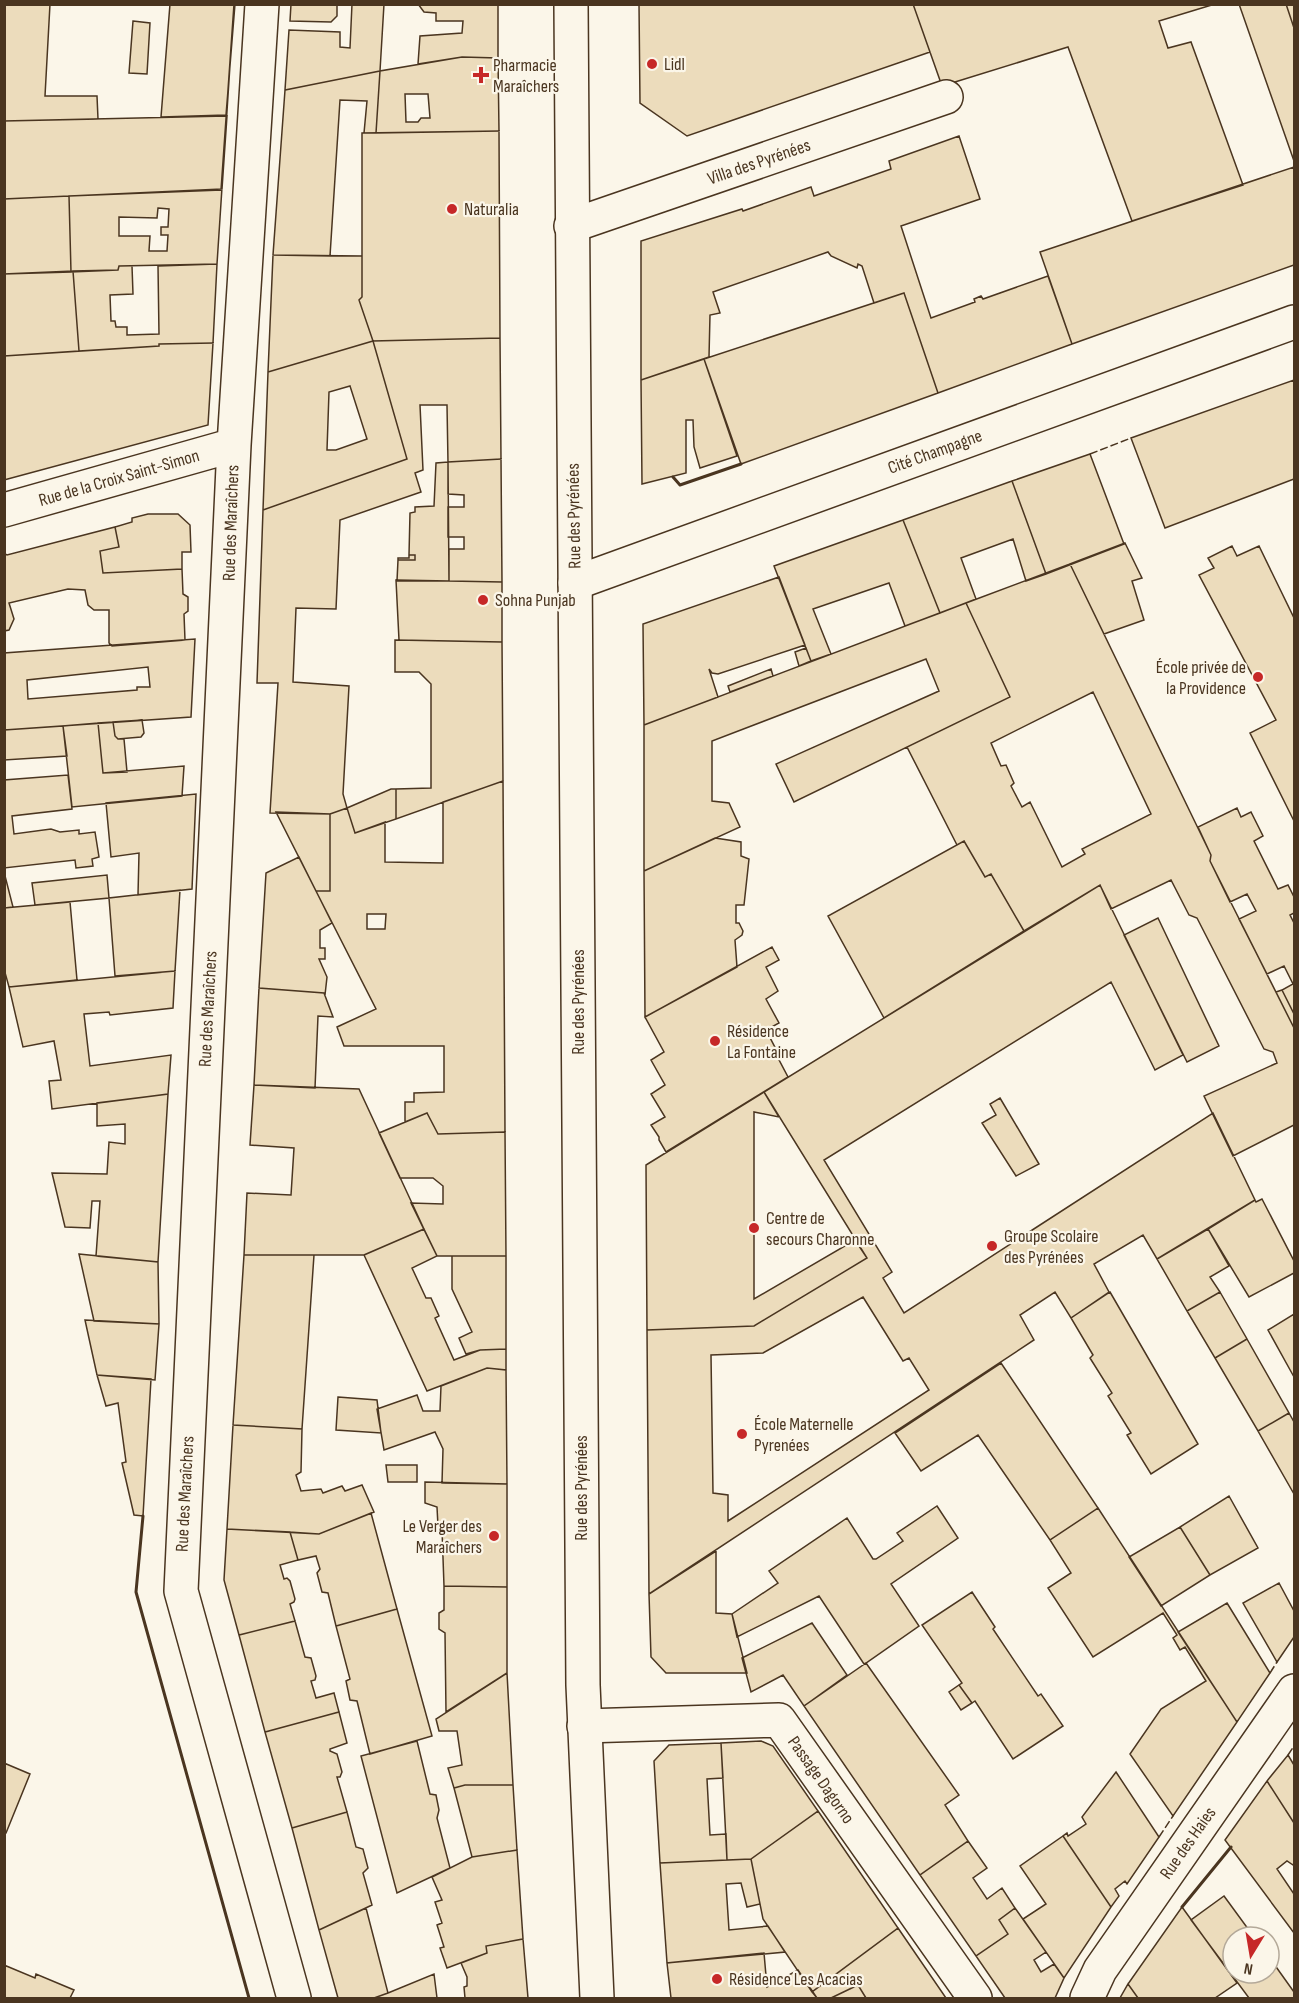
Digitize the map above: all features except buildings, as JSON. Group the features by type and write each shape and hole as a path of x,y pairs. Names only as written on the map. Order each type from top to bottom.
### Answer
{"street":[{"name":"Rue des Maraîchers","path":"262,4 234,445 181,1591 294,1998"},
{"name":"Rue des Pyrénées","path":"571,4 584,1726 597,1998"},
{"name":"Villa des Pyrénées","path":"571,226 946,97"},
{"name":"Cité Champagne","path":"575,583 1294,322"},
{"name":"Rue de la Croix Saint-Simon","path":"4,510 234,445"},
{"name":"Rue des Haies","path":"1086,1998 1100,1970 1294,1691"},
{"name":"Passage Dagorno","path":"584,1726 779,1720 975,1998"}],"fence":[{"path":"1090,454 1131,438"},
{"path":"1270,1673 1277,1662"},
{"path":"1288,1755 1294,1746"},
{"path":"1159,1837 1173,1816"}],"wall":[{"path":"673,477 680,485 741,464"},
{"path":"143,1516 136,1592 249,1998"},
{"path":"1182,1907 1231,1847"}],"place":[{"name":"Lidl","path":"652,64"},
{"name":"Pharmacie Maraîchers","path":"481,75"},
{"name":"Naturalia","path":"452,209"},
{"name":"Sohna Punjab","path":"483,600"},
{"name":"École privée de la Providence","path":"1258,677"},
{"name":"Résidence La Fontaine","path":"715,1041"},
{"name":"Centre de secours Charonne","path":"754,1228"},
{"name":"Groupe Scolaire des Pyrénées","path":"992,1246"},
{"name":"École Maternelle Pyrenées","path":"742,1434"},
{"name":"Le Verger des Maraîchers","path":"494,1536"},
{"name":"Résidence Les Acacias","path":"717,1979"}]}
